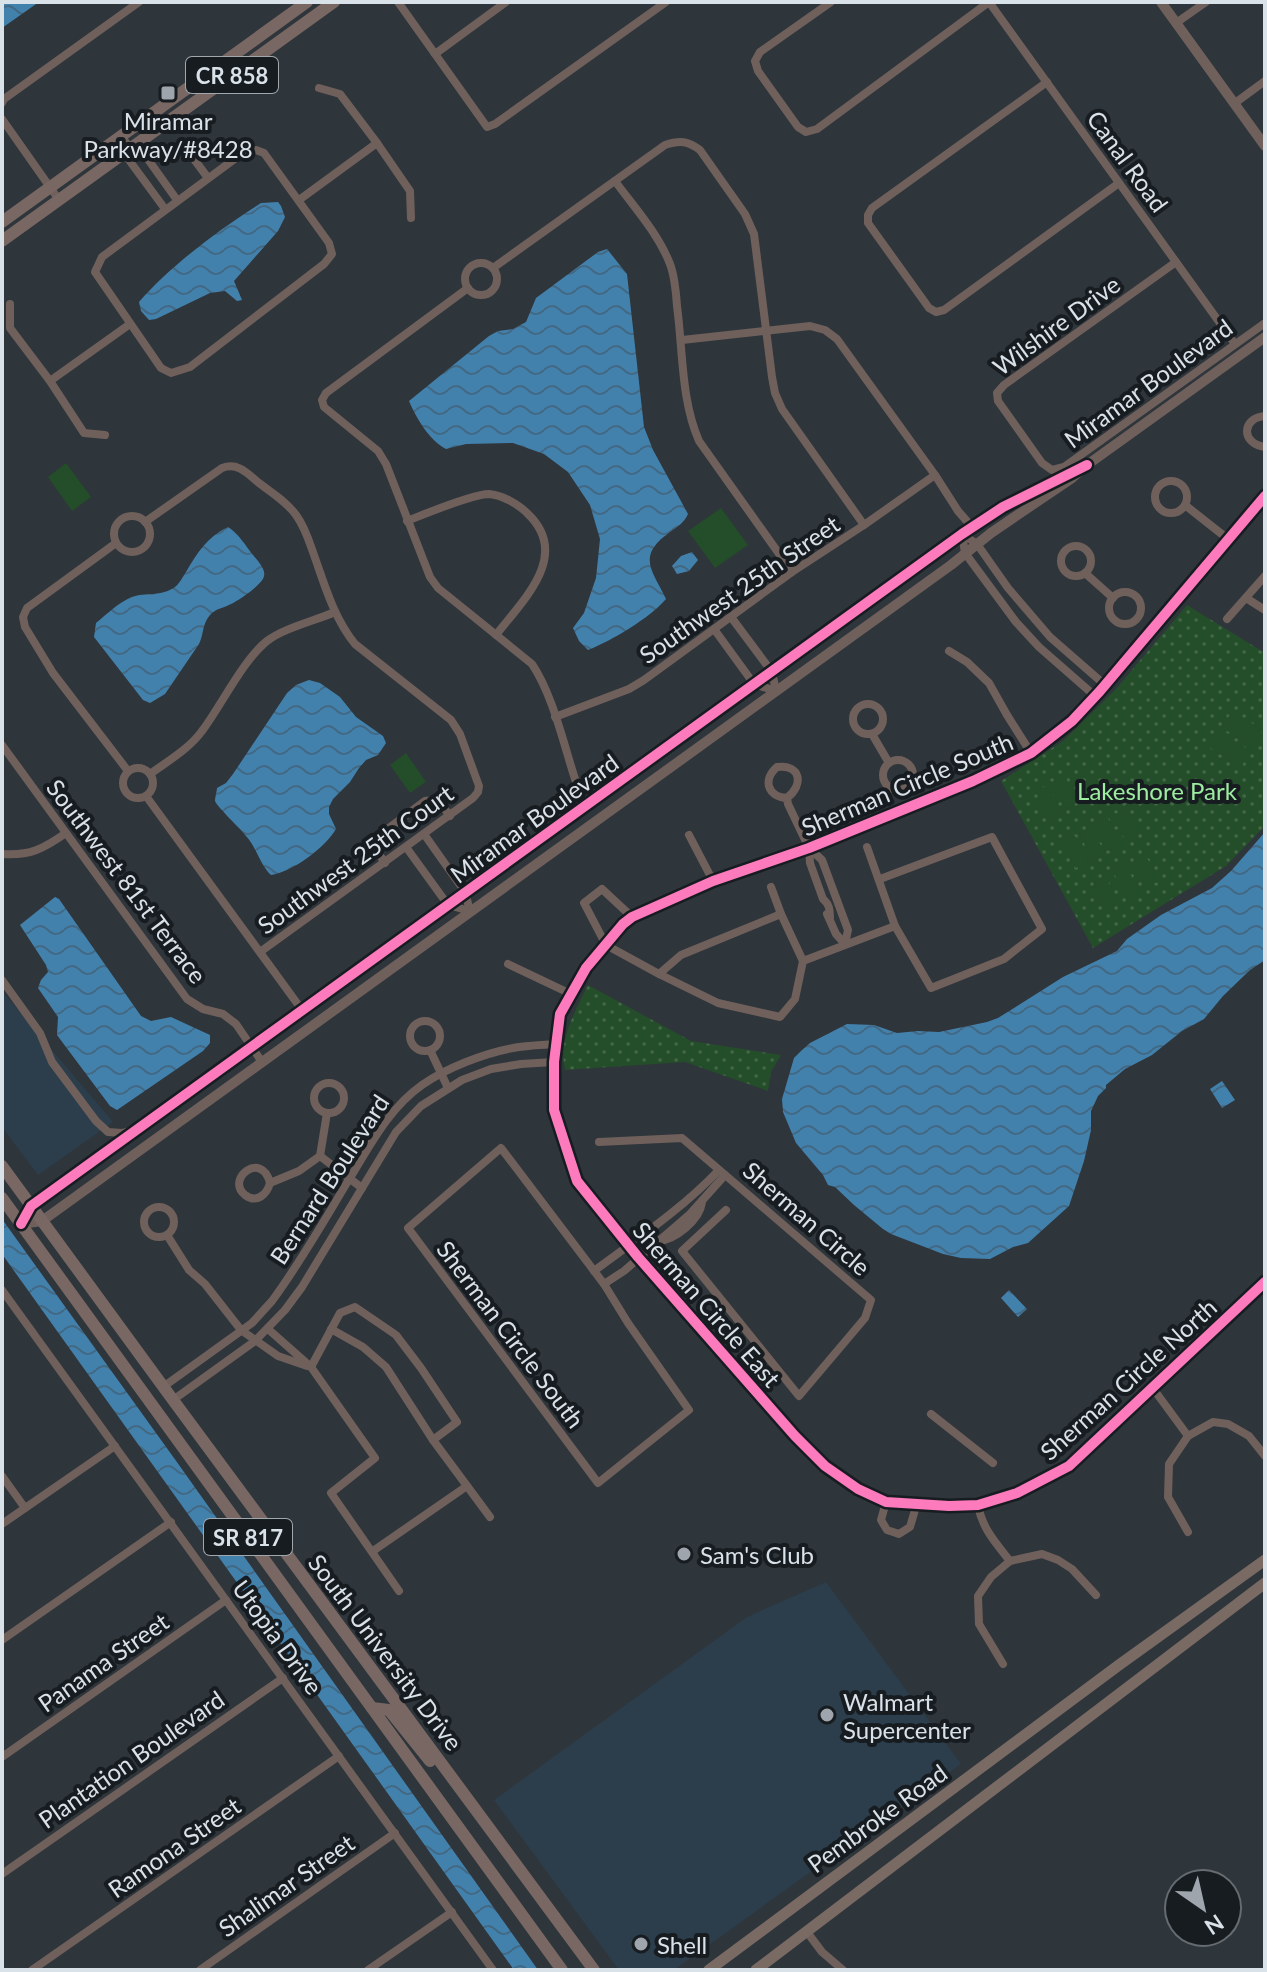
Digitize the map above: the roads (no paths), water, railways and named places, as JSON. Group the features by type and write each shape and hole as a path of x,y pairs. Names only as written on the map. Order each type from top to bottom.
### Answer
{"main road":[{"name":"CR 858","path":"2,241 59,200 126,143 307,2"},
{"name":"CR 858","path":"2,222 50,188 126,143 334,2"},
{"name":"South University Drive","path":"2,1166 594,1970"},
{"name":"South University Drive","path":"2,1198 562,1970"},
{"name":"Pembroke Road","path":"709,1970 1265,1560"},
{"name":"Pembroke Road","path":"756,1970 1265,1583"},
{"path":"1083,1692 1096,1710"},
{"path":"372,1708 389,1710 462,1800 474,1807"}],"street":[{"path":"2,103 139,2"},
{"path":"398,2 487,127 666,2"},
{"path":"435,54 506,2"},
{"path":"831,2 760,52 755,61 758,71 798,127 806,132 817,129 989,2"},
{"name":"Canal Road","path":"989,2 1235,344"},
{"path":"1161,2 1265,146"},
{"path":"1176,23 1206,2"},
{"path":"1235,103 1265,81"},
{"path":"1047,82 872,208 868,223 929,308 936,312 944,310 1119,183"},
{"path":"319,88 340,94 377,143 410,191 411,218"},
{"path":"2,119 59,200"},
{"path":"493,268 665,145 678,141 700,150 745,214 754,234 775,393 782,409 864,525"},
{"path":"126,143 142,151 177,200"},
{"path":"126,143 129,160 165,209"},
{"path":"299,200 377,143"},
{"path":"256,150 264,153 299,200 329,243 332,254 324,264 190,367 171,373 161,368 95,272 102,257 177,200 240,155 256,150"},
{"path":"188,151 208,178"},
{"path":"615,181 655,234 670,264 688,406 699,441 792,572"},
{"name":"Wilshire Drive","path":"1052,470 1042,463 998,401 997,393 1176,262"},
{"path":"479,263 493,268 497,278 495,288 481,295 468,288 466,278 470,268 479,263"},
{"path":"468,288 326,393 322,400 324,407 378,451 386,464 430,577 438,588 532,664 538,673 576,782"},
{"path":"10,304 10,328 84,433 105,435"},
{"name":"Miramar Boulevard","path":"1052,470 1064,467 1086,453 1265,323"},
{"path":"50,381 130,324"},
{"path":"682,340 810,326 825,330 837,339 972,527"},
{"name":"Miramar Boulevard","path":"21,1224 42,1221 1265,337"},
{"path":"1265,416 1253,420 1247,433 1251,442 1265,447"},
{"path":"145,522 222,468 231,465 241,468 289,506 298,518 307,534 335,612 274,636 264,643 201,732 150,774"},
{"name":"Miramar Boulevard","path":"21,1224 31,1206 962,534 1003,507 1087,465"},
{"name":"Southwest 25th Street","path":"555,717 629,689 792,572 935,475"},
{"path":"407,521 490,494 522,508 534,519 545,545 544,565 537,582 496,635"},
{"name":"Sherman Circle South","path":"554,1062 560,1014 586,968 623,924 632,917 713,881 809,848 973,781 1031,753 1072,721 1095,696 1265,496"},
{"path":"1185,505 1228,539"},
{"path":"135,516 145,522 149,539 142,548 125,550 116,543 114,532 119,521 135,516"},
{"path":"962,534 977,544 1027,612 1050,637 1105,685"},
{"path":"962,534 965,553 1016,622 1039,647 1095,696"},
{"path":"116,543 27,608 23,617 25,627 53,673 128,771"},
{"path":"1085,573 1113,598"},
{"path":"1227,619 1265,576"},
{"path":"1126,592 1135,596 1140,605 1136,619 1121,624 1112,618 1109,608 1113,598 1126,592"},
{"path":"1246,598 1265,610"},
{"name":"Southwest 25th Court","path":"260,952 450,816 478,792 479,786 460,734 451,720 355,644 343,630 335,612"},
{"path":"714,629 754,684 776,691 772,672 731,617"},
{"path":"1136,619 1151,631"},
{"path":"949,651 967,662 989,683 1031,753"},
{"path":"872,734 889,763"},
{"name":"Southwest 81st Terrace","path":"2,745 187,999 203,1009 223,1014 236,1024 262,1062"},
{"path":"901,760 912,769 910,784 903,790 893,790 885,783 883,774 889,763 901,760"},
{"path":"142,768 150,774 153,783 146,796 136,798 124,790 123,780 128,771 142,768"},
{"path":"903,790 910,806"},
{"path":"146,796 302,1010"},
{"path":"787,798 809,848 822,905 836,934 845,944"},
{"path":"385,863 373,845 377,837 425,801 434,800 450,816"},
{"path":"2,854 16,855 44,848 66,833"},
{"path":"406,847 448,905 470,911 465,892 424,834"},
{"path":"689,835 713,881"},
{"path":"867,847 895,926 931,988 1004,959 1042,929 992,837 880,879"},
{"path":"809,848 822,860 848,930 845,944"},
{"path":"632,917 602,889 584,903 606,945 718,1003 780,1017 795,999 803,961 771,887"},
{"path":"823,899 835,895"},
{"path":"659,974 681,955 781,914"},
{"path":"803,961 895,926"},
{"path":"508,964 571,994"},
{"path":"2,980 40,1033 52,1062 96,1121 108,1132 138,1129"},
{"name":"Bernard Boulevard","path":"163,1387 259,1316 272,1301 372,1141 391,1114 424,1083 462,1064 501,1051 556,1044"},
{"path":"430,1050 448,1088"},
{"name":"Bernard Boulevard","path":"173,1400 255,1341 285,1310 396,1132 421,1106 462,1080 491,1069 554,1062"},
{"name":"Sherman Circle East","path":"554,1062 554,1110 577,1181 638,1257 825,1466 858,1489 886,1502 917,1503"},
{"path":"270,1183 299,1171 320,1156 327,1113"},
{"name":"Sherman Circle","path":"599,1142 682,1138 871,1300 865,1318 799,1396 682,1251 726,1210"},
{"name":"Sherman Circle South","path":"501,1148 604,1284 689,1410 598,1483 408,1228 501,1148"},
{"path":"320,1156 362,1188"},
{"path":"594,1271 722,1172"},
{"path":"604,1284 624,1271 702,1202 722,1172"},
{"path":"657,1241 670,1239 694,1219 702,1202"},
{"path":"669,1215 677,1225"},
{"path":"167,1235 189,1270 205,1284 241,1330 278,1356 311,1367"},
{"name":"Sherman Circle North","path":"917,1503 978,1505 1017,1493 1069,1466 1265,1282"},
{"name":"Utopia Drive","path":"2,1290 493,1970"},
{"path":"311,1367 340,1313 355,1307 396,1335 457,1422 433,1440"},
{"path":"268,1329 311,1367 375,1458 331,1493 399,1591"},
{"path":"331,1329 363,1347 386,1367 433,1440 490,1517"},
{"path":"1152,1387 1188,1436"},
{"path":"931,1414 993,1463"},
{"path":"1188,1532 1168,1497 1169,1464 1188,1436 1213,1422 1228,1424 1249,1436 1265,1456"},
{"path":"2,1524 115,1446"},
{"path":"2,1476 25,1508"},
{"path":"373,1551 467,1486"},
{"path":"886,1502 881,1520 887,1530 899,1534 910,1527 917,1503"},
{"path":"978,1505 987,1531 1010,1561"},
{"path":"2,1640 171,1522"},
{"path":"1003,1664 979,1624 978,1596 991,1577 1010,1561 1042,1554 1058,1560 1072,1569 1096,1595"},
{"name":"Panama Street","path":"2,1757 226,1600"},
{"name":"Plantation Boulevard","path":"2,1874 283,1678"},
{"name":"Ramona Street","path":"32,1970 339,1756"},
{"name":"Shalimar Street","path":"200,1970 395,1833"},
{"path":"368,1970 452,1912"},
{"path":"807,1932 822,1952 843,1970"}],"water":[{"path":"2,2 39,2 2,28"},
{"path":"278,202 285,217 278,231 234,281 242,300 237,301 225,291 210,293 156,319 149,320 141,311 139,302 197,248 261,203"},
{"path":"607,249 627,274 644,427 688,514 659,541 650,556 652,571 666,599 630,628 588,650 573,628 584,613 596,578 600,539 590,505 568,472 544,454 513,443 466,444 446,449 434,441 409,401 489,336 526,322 536,298 598,252"},
{"path":"228,527 239,536 261,565 263,579 245,595 210,615 199,644 165,694 150,703 143,700 94,637 96,623 127,599 175,587 204,546"},
{"path":"692,552 698,560 689,571 677,574 672,566 681,556"},
{"path":"309,680 320,683 340,697 356,717 383,736 386,743 378,755 366,760 333,799 329,814 336,829 331,836 298,864 271,875 250,841 215,801 217,788 233,774 287,693"},
{"path":"1265,832 1265,960 1223,996 1204,1019 1182,1031 1152,1055 1125,1069 1106,1085 1091,1111 1091,1130 1084,1161 1069,1206 1028,1243 990,1259 961,1258 891,1234 835,1187 828,1185 796,1143 783,1112 782,1099 794,1058 810,1043 847,1024 874,1025 897,1033 939,1032 998,1018 1063,977 1117,951 1127,939 1161,915 1212,888"},
{"path":"55,897 141,1016 151,1021 171,1017 210,1035 210,1043 203,1051 117,1110 110,1106 57,1035 58,1017 38,988 48,972 46,965 20,925"},
{"path":"1222,1081 1235,1100 1222,1108 1210,1089"},
{"path":"2,1219 538,1970 514,1970 2,1254"},
{"path":"1009,1290 1027,1309 1018,1317 1001,1298"}],"place":[{"name":"Miramar Parkway/#8428","path":"168,93"},
{"name":"Sam's Club","path":"684,1554"},
{"name":"Walmart Supercenter","path":"827,1715"},
{"name":"Shell","path":"641,1944"}],"park label":[{"name":"Lakeshore Park","path":"1157,790"}]}
